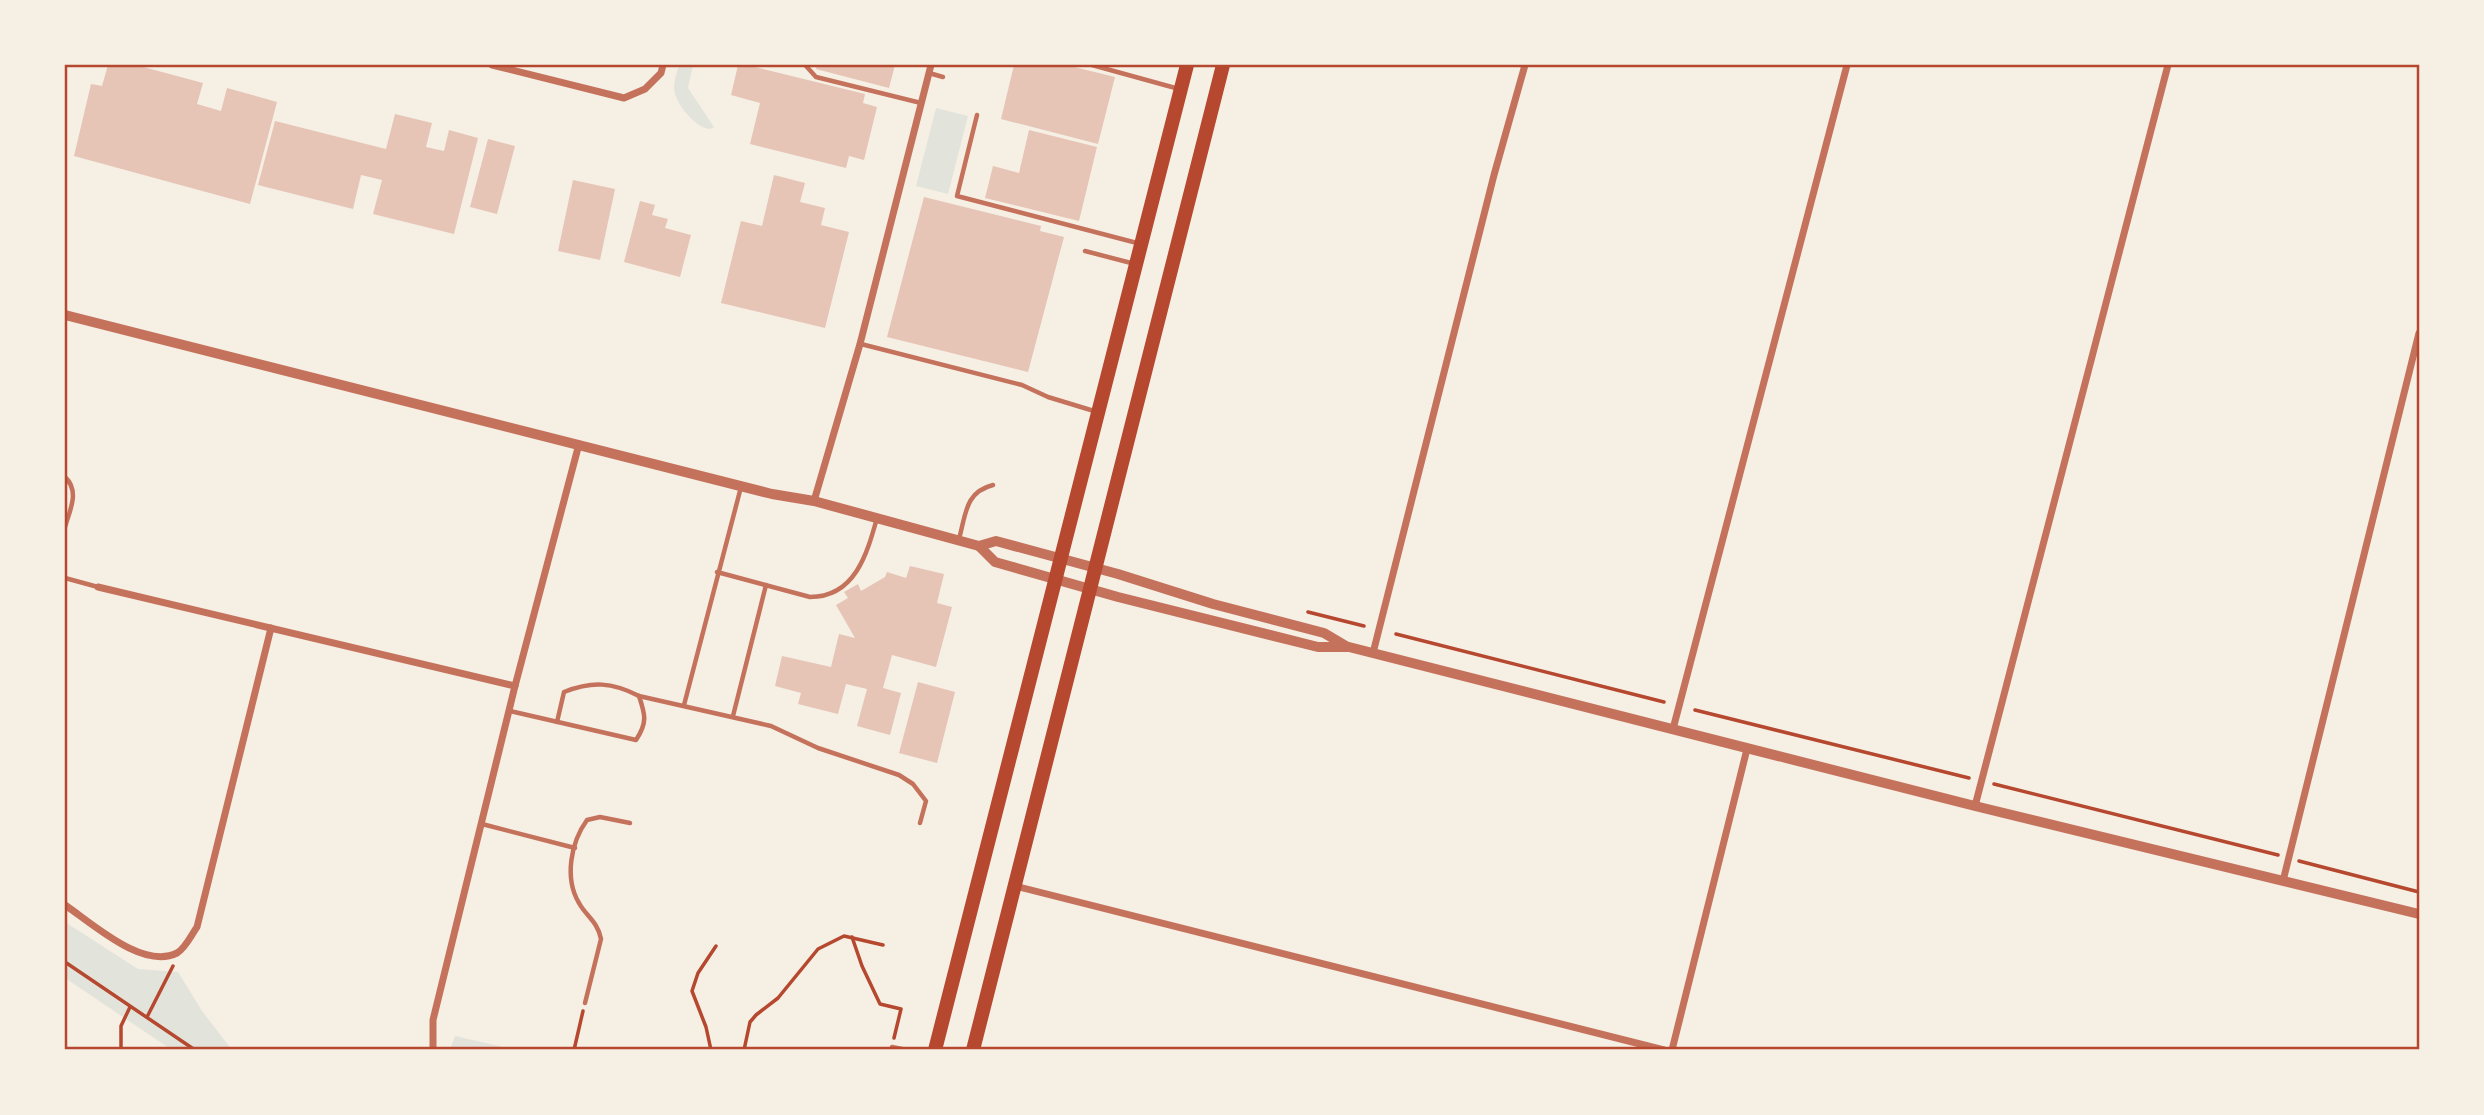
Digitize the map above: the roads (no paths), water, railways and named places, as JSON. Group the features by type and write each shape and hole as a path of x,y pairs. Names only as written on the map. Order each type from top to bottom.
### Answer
{"main road":[{"path":"935,1050 1186,65"},
{"path":"972,1050 1223,65"}],"street":[{"path":"492,65 624,98 646,89 661,73 663,65"},
{"path":"1373,653 1490,188 1525,65"},
{"path":"1673,729 1847,65"},
{"path":"1975,806 2168,65"},
{"path":"814,501 860,344 930,69"},
{"path":"65,315 741,487 877,517 979,546 995,562 1089,589 1318,647 1349,647 1975,806 2419,915"},
{"path":"2283,881 2419,333"},
{"path":"433,1050 433,1020 515,686 579,444"},
{"path":"979,546 996,541 1061,558 1213,604 1324,633 1349,647"},
{"path":"99,587 515,686"},
{"path":"65,905 135,952 157,958 179,952 197,926 271,628"},
{"path":"1672,1050 1748,749"},
{"path":"1014,886 1664,1050"}],"lane":[{"path":"1092,65 1180,89"},
{"path":"806,66 816,77 921,103"},
{"path":"930,69 943,77"},
{"path":"977,115 957,196 1142,245"},
{"path":"1085,251 1136,265"},
{"path":"860,344 1022,385 1048,397 1098,412"},
{"path":"65,477 72,484 74,494 65,527"},
{"path":"959,540 972,496 981,488 993,485"},
{"path":"684,705 741,487"},
{"path":"717,572 810,597 823,597 852,580 864,560 877,517"},
{"path":"65,578 99,587"},
{"path":"733,716 766,585"},
{"path":"557,722 564,692 583,685 602,683 621,687 639,696 771,726 818,748 899,775 913,784 926,801 920,823"},
{"path":"510,711 636,740 646,715 639,696"},
{"path":"585,1003 601,939 600,929 579,904 572,887 570,867 579,830 587,820 600,817 631,823"},
{"path":"482,824 575,848"},
{"path":"892,1047 907,1050"}]}
